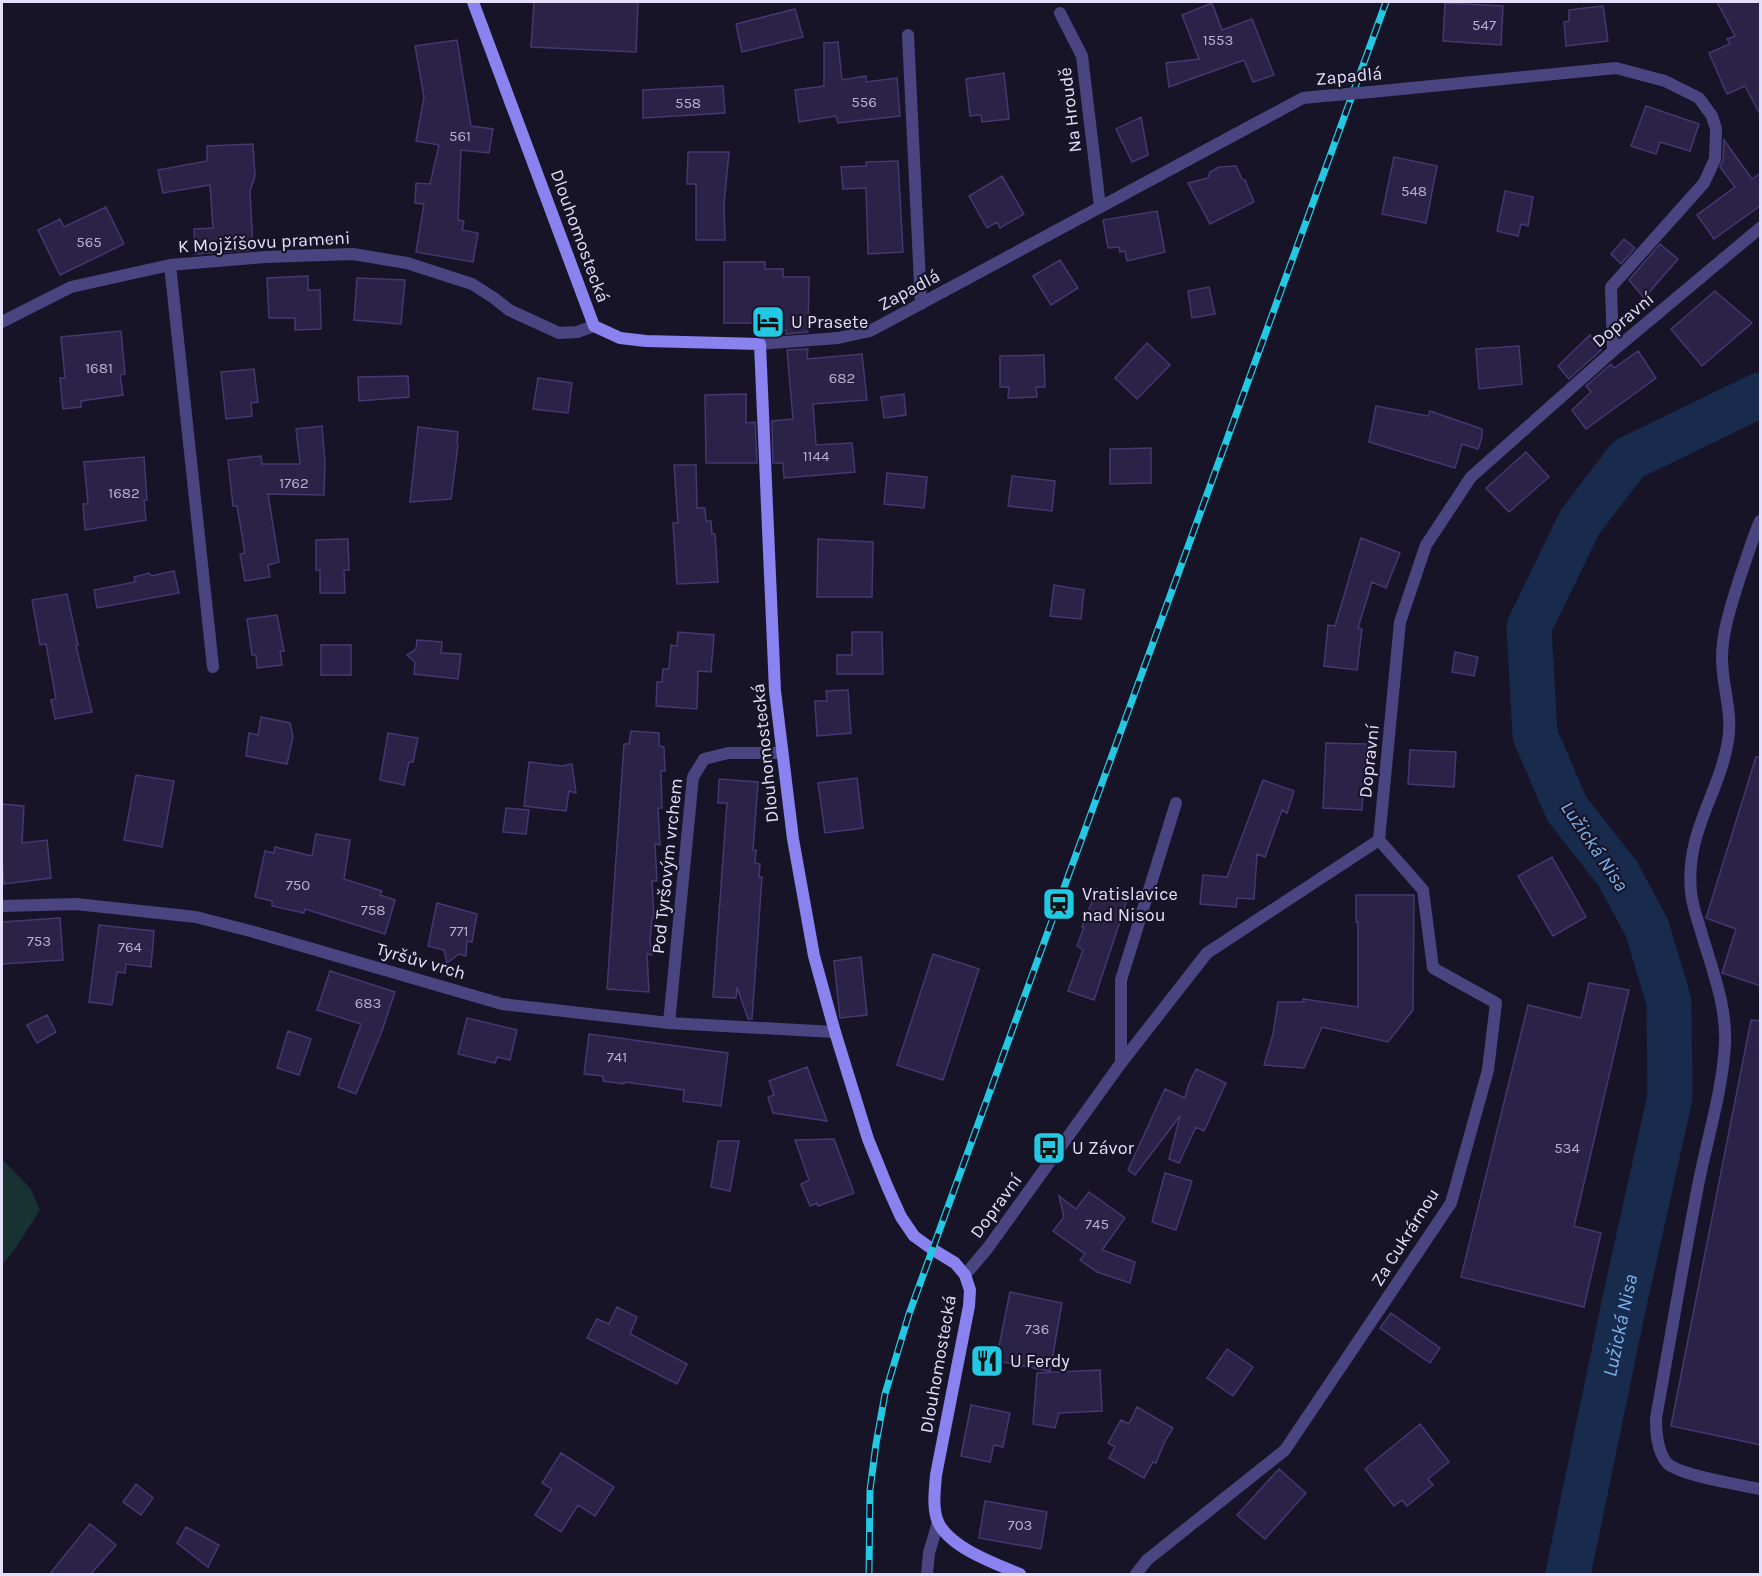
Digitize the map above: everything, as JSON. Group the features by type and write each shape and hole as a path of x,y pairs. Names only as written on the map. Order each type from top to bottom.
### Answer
{"street":[{"name":"Dlouhomostecká","path":"474,2 594,326 620,338 646,342 760,344 775,691 793,839 814,956 868,1139 901,1217 914,1236 955,1263 965,1275 970,1290 969,1306 936,1475 934,1501 938,1522"},
{"name":"Na Hroudě","path":"1060,13 1082,56 1100,207"},
{"path":"908,34 921,304"},
{"name":"Zapadlá","path":"760,344 838,338 870,331 1303,98 1616,68 1665,81 1699,98 1712,116 1716,129 1715,159 1704,183 1611,287 1613,351"},
{"name":"Dopravní","path":"965,1275 987,1249 1121,1063 1207,953 1379,840 1400,622 1426,545 1471,477 1613,351 1761,228"},
{"name":"K Mojžíšovu prameni","path":"2,322 71,287 170,265 265,257 353,254 407,263 472,284 509,310 559,333 577,332 594,326"},
{"name":"K Mojžíšovu prameni","path":"170,265 213,666"},
{"path":"1761,521 1750,547 1726,624 1722,656 1723,682 1731,718 1729,739 1724,762 1693,846 1691,892 1721,996 1725,1022 1725,1046 1719,1090 1696,1198 1656,1418 1656,1439 1665,1461 1672,1468 1761,1489"},
{"name":"Pod Tyršovým vrchem","path":"669,1023 693,777 704,759 728,753 782,753"},
{"path":"1121,1063 1121,980 1176,803"},
{"name":"Za Cukrárnou","path":"1136,1575 1147,1560 1285,1450 1451,1203 1488,1070 1496,1003 1433,968 1422,891 1379,840"},
{"name":"Tyršův vrch","path":"2,906 76,904 196,917 502,1004 669,1023 835,1032"},
{"path":"938,1522 951,1538 1000,1571 1020,1575"},
{"path":"927,1575 929,1553 938,1522"}],"green space":[{"path":"2,1159 30,1188 40,1210 2,1265"}],"building":[{"path":"534,2 638,2 636,52 531,47"},
{"path":"1717,2 1761,2 1761,116 1745,86 1727,94 1709,53 1730,44 1727,39 1735,36"},
{"path":"1212,3 1222,30 1252,19 1274,75 1253,82 1244,60 1169,87 1166,63 1199,59 1182,15"},
{"path":"1445,3 1503,6 1501,45 1443,41"},
{"path":"1603,6 1608,41 1566,46 1564,22 1569,21 1569,10"},
{"path":"795,9 803,37 742,52 736,24"},
{"path":"457,40 471,126 493,129 489,153 461,150 458,220 464,221 462,230 478,233 473,262 416,252 424,204 415,203 416,183 430,184 439,145 416,141 424,97 415,46"},
{"path":"838,42 842,80 866,76 866,82 897,78 900,116 838,123 836,116 799,122 795,90 824,86 824,43"},
{"path":"1004,73 1009,119 982,122 981,115 970,116 966,79"},
{"path":"723,86 725,113 643,118 643,90"},
{"path":"1646,106 1699,124 1690,151 1660,142 1656,154 1631,146"},
{"path":"1141,117 1148,155 1132,162 1116,129"},
{"path":"1724,140 1752,179 1761,173 1761,205 1714,239 1697,215 1735,187 1720,167 1723,160"},
{"path":"253,144 255,176 250,191 253,250 195,254 194,229 213,228 210,185 163,193 158,170 207,161 207,146"},
{"path":"688,152 729,152 724,204 725,240 696,240 696,184 687,184"},
{"path":"1394,157 1437,166 1426,223 1382,214"},
{"path":"898,161 903,252 868,254 866,188 843,189 841,167 866,166 866,162"},
{"path":"1236,166 1254,202 1210,224 1188,183 1208,178 1210,172 1219,167"},
{"path":"1002,176 1024,214 1000,228 997,222 987,228 969,196"},
{"path":"1505,191 1533,197 1528,226 1521,224 1518,236 1497,231"},
{"path":"106,207 124,244 60,275 38,230 60,219 64,227"},
{"path":"1157,211 1165,252 1127,261 1125,251 1120,252 1119,247 1108,248 1103,220"},
{"path":"1624,239 1635,248 1621,264 1611,254"},
{"path":"1660,244 1678,259 1644,298 1629,280"},
{"path":"1060,260 1078,288 1051,305 1033,276"},
{"path":"724,262 765,262 765,269 783,269 783,277 809,277 808,332 786,334 786,330 768,329 767,323 724,323"},
{"path":"308,276 308,290 320,290 321,329 295,330 295,318 269,318 267,278"},
{"path":"357,278 405,280 401,324 354,320"},
{"path":"1209,287 1215,314 1192,318 1188,291"},
{"path":"1715,291 1752,323 1702,366 1671,329"},
{"path":"121,331 125,374 120,375 123,395 81,401 81,407 63,409 60,378 65,378 61,337"},
{"path":"1590,335 1601,350 1569,379 1558,366"},
{"path":"1147,343 1170,365 1137,399 1115,378"},
{"path":"1519,346 1522,384 1479,389 1476,349"},
{"path":"808,349 807,359 862,354 867,400 813,404 816,445 852,443 855,472 784,478 783,463 773,463 772,421 793,419 787,350"},
{"path":"1638,351 1656,378 1586,429 1572,410 1591,392 1586,386 1611,364 1614,368"},
{"path":"1044,355 1045,387 1036,387 1037,397 1008,398 1009,387 1000,387 1000,356"},
{"path":"254,369 258,402 251,403 252,416 226,419 221,372"},
{"path":"408,376 409,397 359,401 358,377"},
{"path":"538,378 572,383 568,413 533,409"},
{"path":"746,394 746,423 755,422 757,463 706,463 705,395"},
{"path":"904,394 906,415 884,418 881,397"},
{"path":"1376,406 1428,416 1430,411 1482,429 1478,449 1462,444 1455,468 1369,442"},
{"path":"322,426 325,463 324,495 268,494 279,562 268,565 270,577 245,581 240,554 245,553 237,506 233,506 228,460 261,456 262,464 300,464 296,429"},
{"path":"418,427 458,432 451,499 410,502"},
{"path":"1151,448 1151,483 1110,484 1110,449"},
{"path":"1526,452 1549,477 1509,512 1486,488"},
{"path":"144,457 146,520 85,530 83,504 88,504 84,462"},
{"path":"674,465 696,465 697,508 705,508 706,521 711,521 712,534 715,534 718,582 677,584 673,523 678,523"},
{"path":"887,473 927,477 924,508 884,504"},
{"path":"1012,476 1055,481 1052,511 1008,506"},
{"path":"1361,538 1400,553 1386,588 1372,582 1358,628 1362,629 1357,670 1324,666 1328,625 1335,626"},
{"path":"348,539 349,570 344,570 345,593 320,593 320,570 316,570 316,540"},
{"path":"818,539 873,542 872,597 817,597"},
{"path":"174,571 179,593 97,608 94,590 135,582 134,577 149,573 151,576"},
{"path":"1054,585 1084,590 1081,619 1050,616"},
{"path":"67,594 78,645 76,646 92,712 55,719 51,700 56,699 46,644 40,645 32,600"},
{"path":"277,615 284,651 280,651 282,665 257,668 256,655 252,655 247,619"},
{"path":"678,632 714,635 711,672 698,671 697,709 656,706 657,682 662,682 663,669 669,669 671,645 677,646"},
{"path":"852,632 882,632 883,674 837,674 837,655 852,655"},
{"path":"417,640 442,642 441,653 461,654 458,679 414,674 415,662 407,655 416,649"},
{"path":"321,645 351,645 351,675 321,675"},
{"path":"1455,652 1478,657 1474,676 1452,672"},
{"path":"848,690 851,733 817,736 815,701 827,701 826,691"},
{"path":"261,717 290,723 293,737 287,764 246,756 249,733 258,735"},
{"path":"631,731 659,733 659,746 664,747 665,771 661,771 662,808 658,808 660,845 655,844 657,881 652,881 654,918 652,918 650,941 652,955 647,954 649,992 607,989 624,744 629,744"},
{"path":"388,733 418,738 413,762 409,762 404,785 380,780"},
{"path":"1326,743 1366,744 1362,810 1323,808"},
{"path":"1410,750 1456,752 1454,787 1408,784"},
{"path":"1756,757 1761,757 1761,986 1722,973 1736,929 1706,918"},
{"path":"529,762 562,766 572,764 576,793 569,791 566,811 524,806"},
{"path":"136,775 174,781 162,847 124,840"},
{"path":"857,778 863,828 825,833 818,783"},
{"path":"719,779 758,782 753,850 756,850 755,863 760,864 759,877 762,877 752,1019 748,1019 737,987 736,998 713,997 727,803 718,803"},
{"path":"1263,780 1294,791 1287,813 1282,810 1265,857 1257,854 1254,899 1237,898 1236,907 1200,904 1203,875 1227,877"},
{"path":"2,804 24,806 22,843 47,840 51,878 4,884"},
{"path":"506,808 529,810 526,834 503,832"},
{"path":"316,834 350,840 344,879 382,891 380,895 395,900 385,934 305,909 304,913 272,906 272,901 255,897 265,851 274,853 275,847 312,856"},
{"path":"1552,857 1586,917 1553,936 1518,876"},
{"path":"1097,889 1127,900 1094,1000 1068,991 1083,950 1077,946 1084,927 1082,927"},
{"path":"1356,895 1414,895 1413,1010 1388,1042 1322,1027 1304,1068 1264,1065 1273,1034 1278,1002 1304,1002 1303,999 1358,1007"},
{"path":"437,903 477,914 472,942 467,941 466,956 459,954 447,963 444,950 428,946"},
{"path":"60,918 63,960 2,964 2,922"},
{"path":"99,925 154,931 151,967 126,964 125,973 117,972 112,1005 89,1002"},
{"path":"933,954 979,969 943,1080 897,1065"},
{"path":"861,957 867,1015 840,1018 834,961"},
{"path":"330,971 395,992 356,1094 338,1087 361,1024 317,1010"},
{"path":"1589,983 1629,990 1574,1226 1601,1233 1584,1307 1461,1277 1528,1005 1581,1018"},
{"path":"47,1015 56,1032 37,1043 27,1025"},
{"path":"467,1018 517,1030 510,1060 497,1057 495,1063 458,1054"},
{"path":"1751,1020 1761,1021 1761,1445 1671,1426"},
{"path":"288,1031 311,1039 299,1075 277,1068"},
{"path":"589,1034 728,1053 721,1106 683,1101 684,1090 603,1081 603,1076 584,1074"},
{"path":"807,1067 827,1121 773,1113 768,1097 774,1095 769,1081"},
{"path":"1196,1069 1226,1083 1204,1131 1196,1127 1179,1163 1169,1159 1180,1116 1135,1175 1128,1170 1165,1089 1185,1098"},
{"path":"834,1139 854,1193 818,1206 817,1203 810,1206 801,1184 809,1180 795,1140"},
{"path":"718,1141 739,1141 730,1191 711,1187"},
{"path":"1165,1173 1192,1181 1176,1230 1152,1222"},
{"path":"1089,1192 1125,1218 1102,1250 1135,1262 1130,1283 1097,1272 1080,1260 1085,1254 1053,1231 1064,1217 1059,1196 1076,1209"},
{"path":"1010,1292 1062,1303 1050,1371 996,1361"},
{"path":"617,1307 637,1317 630,1334 687,1364 677,1384 587,1338 597,1319 609,1324"},
{"path":"1391,1313 1440,1348 1430,1363 1380,1328"},
{"path":"1227,1349 1253,1367 1233,1396 1207,1378"},
{"path":"1100,1370 1102,1411 1059,1413 1055,1428 1033,1424 1037,1373"},
{"path":"971,1405 1010,1413 1003,1447 994,1445 990,1462 961,1456"},
{"path":"1137,1407 1173,1428 1156,1463 1153,1462 1144,1478 1109,1458 1115,1447 1108,1443 1121,1420 1129,1424"},
{"path":"1420,1424 1449,1462 1428,1479 1433,1485 1407,1506 1402,1500 1394,1506 1365,1469"},
{"path":"561,1453 614,1487 595,1516 578,1505 561,1532 535,1515 552,1489 542,1483"},
{"path":"1279,1469 1306,1493 1265,1539 1237,1515"},
{"path":"136,1484 153,1498 141,1515 123,1502"},
{"path":"985,1501 1047,1512 1041,1549 979,1538"},
{"path":"90,1524 116,1545 90,1575 49,1575"},
{"path":"186,1527 219,1545 208,1567 177,1543"}],"waterway":[{"name":"Lužická Nisa","path":"1568,1574 1670,1097 1669,1002 1647,928 1618,874 1567,809 1535,735 1529,627 1580,522 1628,459 1760,395"}],"railway":[{"path":"869,1574 870,1490 876,1444 885,1394 909,1314 1386,2"}],"place":[{"name":"U Prasete","path":"768,322"},
{"name":"Vratislavice nad Nisou","path":"1059,904"},
{"name":"U Závor","path":"1049,1148"},
{"name":"U Ferdy","path":"987,1361"}]}
